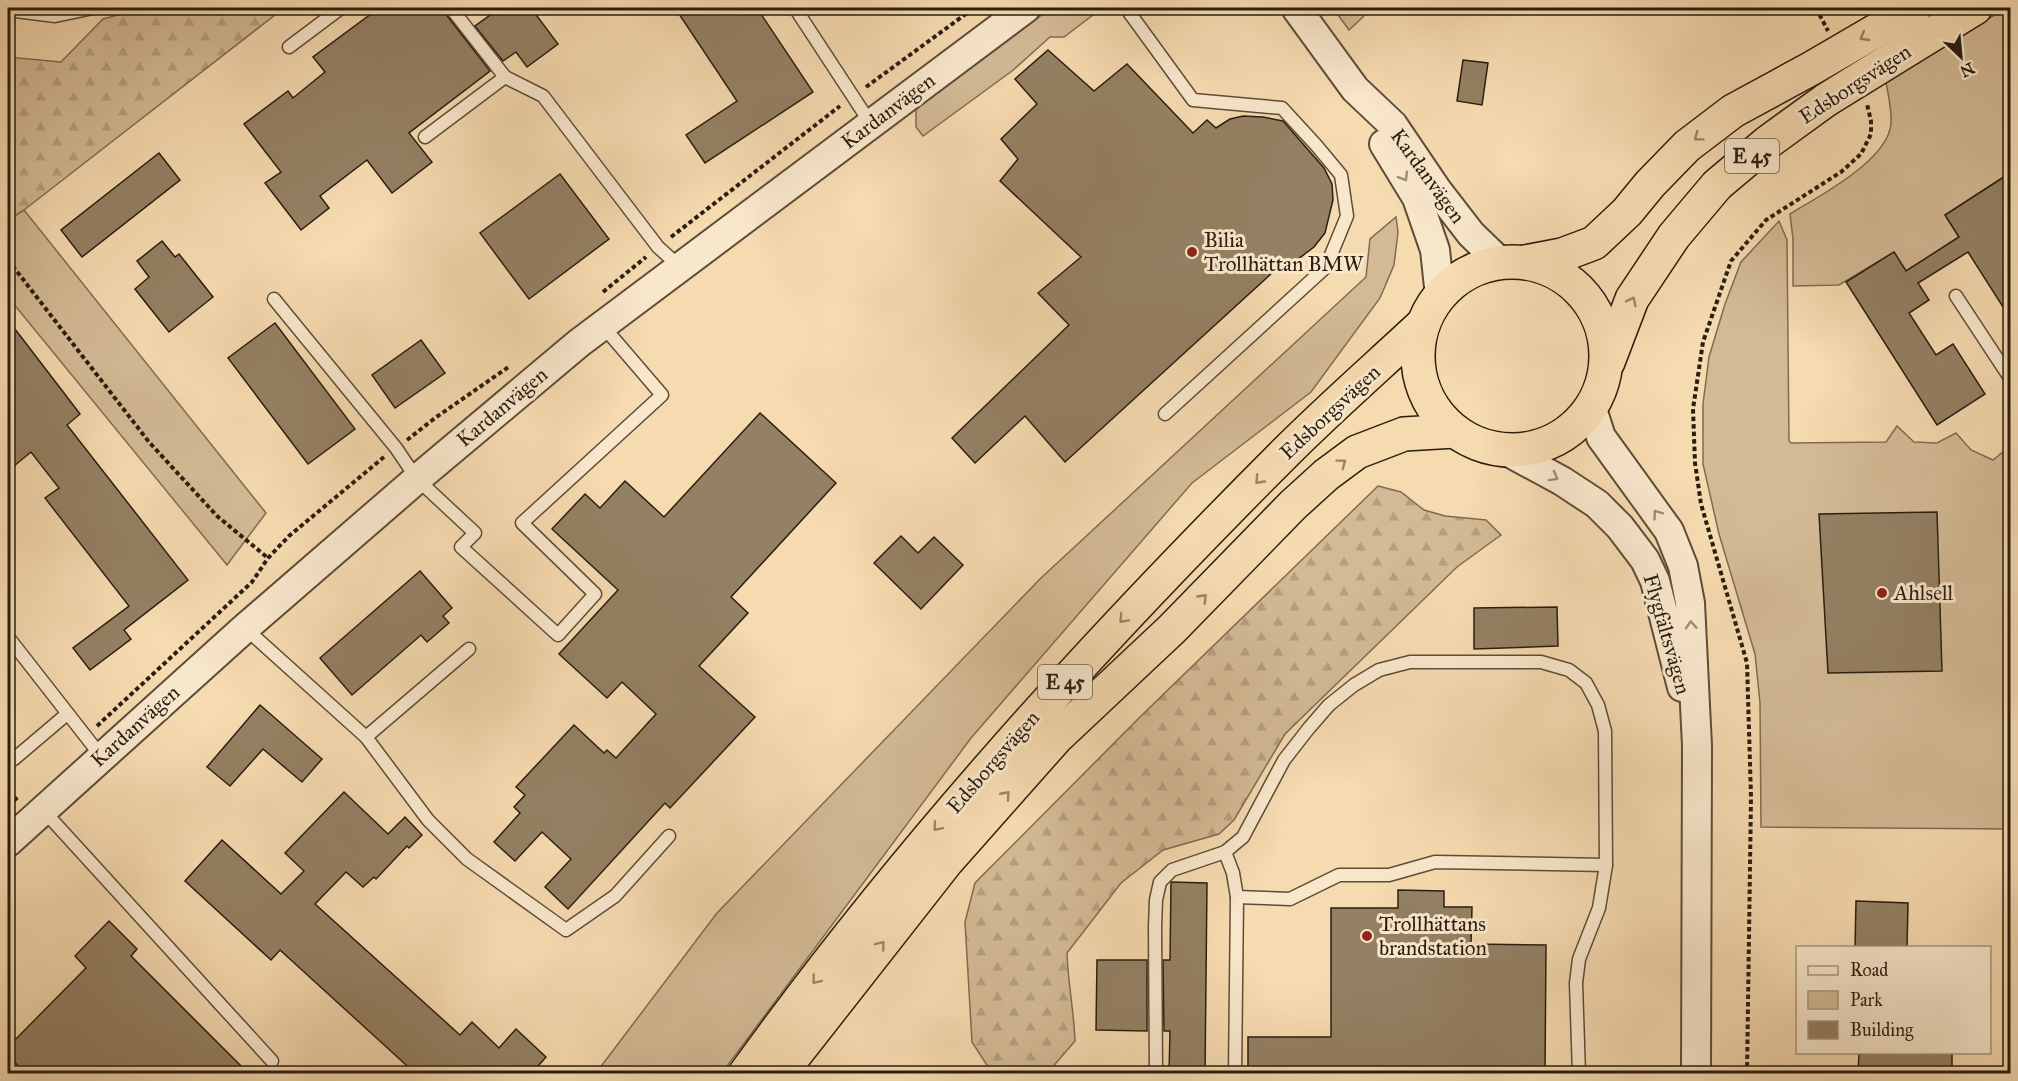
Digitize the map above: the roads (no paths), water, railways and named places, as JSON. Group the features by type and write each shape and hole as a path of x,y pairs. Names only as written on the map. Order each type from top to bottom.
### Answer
{"highway":[{"name":"Edsborgsvägen","path":"1512,263 1562,255 1594,243 1627,212 1650,184 1687,146 1733,111 1915,8"},
{"name":"Edsborgsvägen","path":"1603,375 1632,299 1674,236 1717,185 1768,142 1826,100 1975,8"},
{"name":"E 45","path":"1512,263 1553,271 1578,289 1588,301 1602,329 1605,344 1603,375 1599,391 1581,420 1553,440 1520,449 1503,449 1478,443 1455,431 1446,423 1431,404 1422,383 1418,359 1419,341 1424,324 1440,296 1467,273 1478,268 1512,263"},
{"name":"Edsborgsvägen","path":"745,1074 922,844 1033,716 1128,614 1287,451 1424,324"},
{"name":"Edsborgsvägen","path":"780,1074 947,861 1056,738 1172,629 1293,505 1326,475 1357,452 1404,434 1455,431"}],"street":[{"name":"Kardanvägen","path":"8,842 245,628 417,479 602,325 1026,8"},
{"name":"Kardanvägen","path":"1296,8 1355,89 1378,134 1417,198 1435,250 1440,296"},
{"name":"Kardanvägen","path":"1355,89 1392,125 1471,234 1512,263"},
{"name":"Flygfältsvägen","path":"1591,406 1601,437 1668,531 1683,566 1690,603 1697,746 1696,1074"},
{"name":"Flygfältsvägen","path":"1503,449 1562,481 1597,504 1620,527 1645,560 1655,581 1697,746"}],"lane":[{"path":"8,10 55,16 93,8"},
{"path":"289,47 341,8"},
{"path":"451,8 505,77 543,96 658,247 680,267"},
{"path":"795,8 871,124"},
{"path":"1126,8 1193,100 1282,108 1341,175 1347,216 1326,267 1165,414"},
{"path":"425,137 505,77"},
{"path":"1956,296 2010,378"},
{"path":"274,299 396,448 417,479 474,533 461,547 558,635 595,594 522,523 662,395 602,325"},
{"path":"245,628 366,737 428,820 467,859 566,930 615,896 669,836"},
{"path":"8,637 101,756"},
{"path":"366,737 469,649"},
{"path":"1156,1074 1155,927 1156,900 1160,882 1172,870 1225,852 1243,837 1284,760 1309,728 1329,705 1354,685 1379,670 1410,662 1541,662 1569,670 1586,683 1598,705 1605,731 1606,865 1599,908 1579,959 1576,983 1579,1074"},
{"path":"8,751 14,759 67,714"},
{"path":"43,810 272,1060"},
{"path":"1225,852 1233,873 1237,897 1235,1074"},
{"path":"1237,897 1290,899 1340,875 1389,875 1435,862 1606,865"}],"place":[{"name":"Bilia Trollhättan BMW","path":"1192,252"},
{"name":"Ahlsell","path":"1882,593"},
{"name":"Trollhättans brandstation","path":"1367,936"}]}
